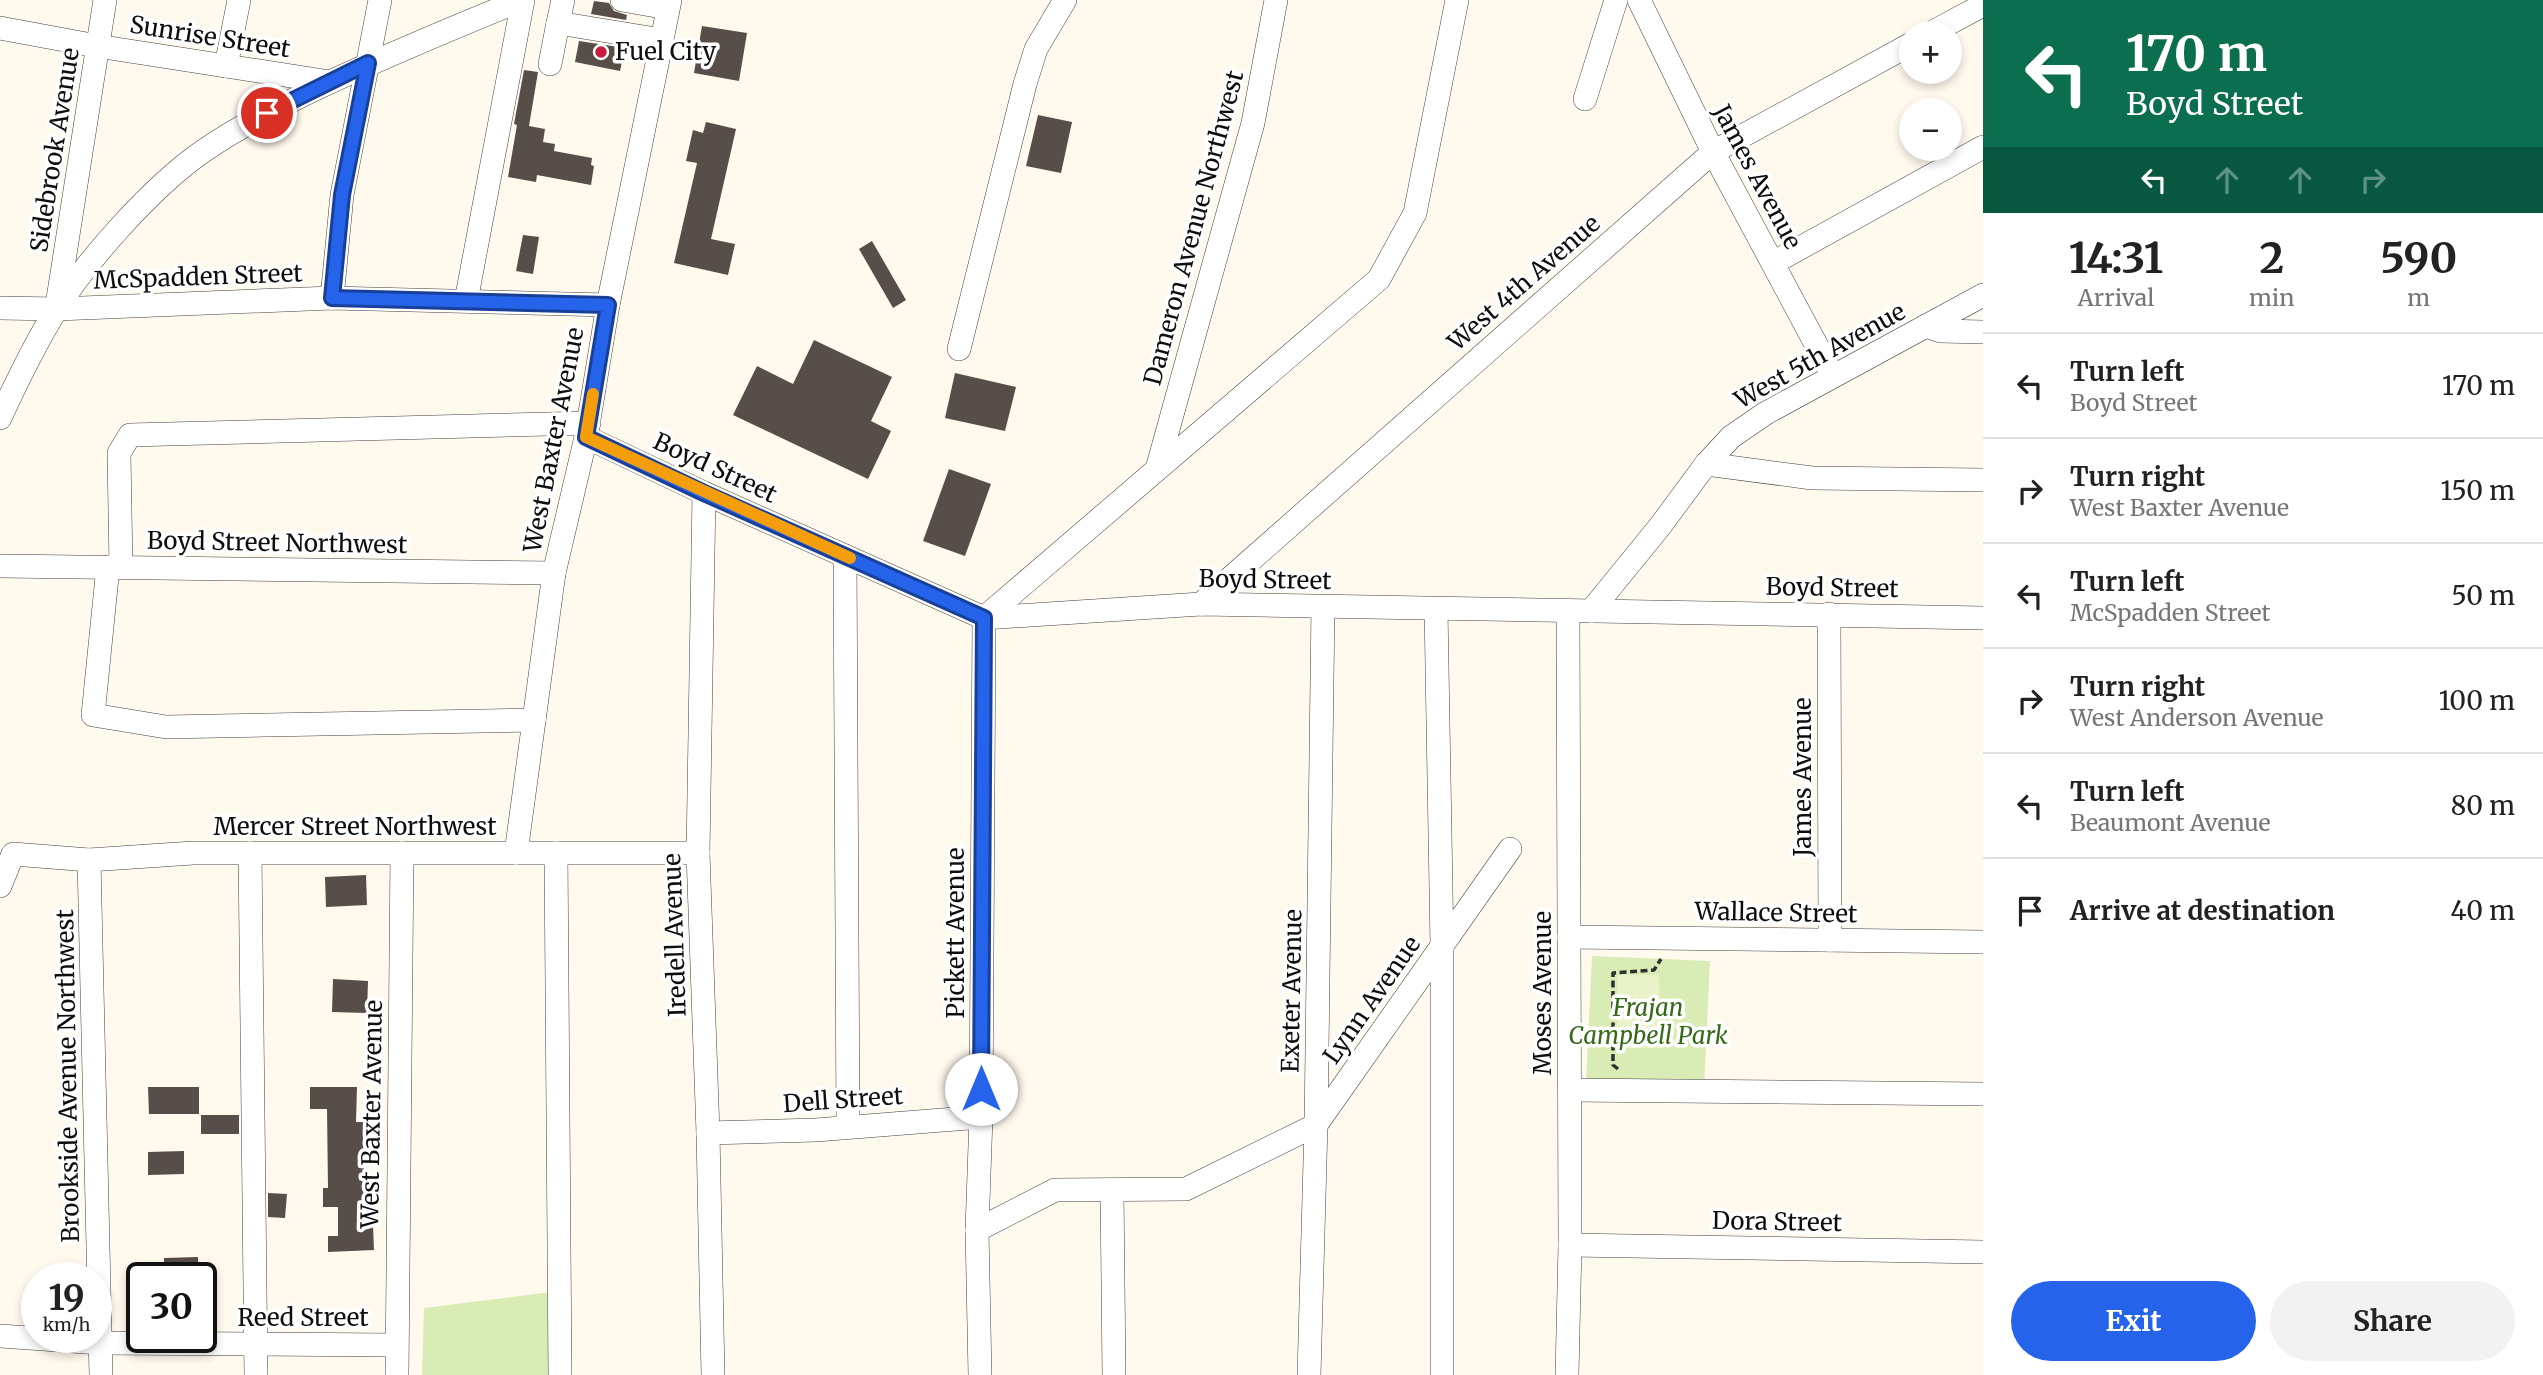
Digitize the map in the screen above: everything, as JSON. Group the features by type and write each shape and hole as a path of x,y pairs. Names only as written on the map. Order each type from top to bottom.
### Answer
{"street":[{"name":"Sidebrook Avenue","path":"57,309 105,0"},
{"path":"226,66 239,0"},
{"path":"332,298 342,195 380,0"},
{"path":"0,418 21,373 57,309 86,268 129,220 191,160 246,123 368,63 522,0"},
{"path":"466,301 522,0"},
{"path":"561,10 583,0"},
{"path":"959,349 1025,84 1036,49 1065,0"},
{"name":"Dameron Avenue Northwest","path":"1157,469 1254,123 1276,0"},
{"path":"984,618 1379,279 1415,213 1457,0"},
{"path":"1585,99 1616,0"},
{"name":"James Avenue","path":"1639,0 1713,152 1833,376"},
{"path":"631,35 629,1 669,4"},
{"name":"West Baxter Avenue","path":"516,853 554,573 587,430 608,305 669,4"},
{"path":"1953,21 1983,5"},
{"path":"561,10 631,35 662,40"},
{"path":"550,64 561,10"},
{"name":"Sunrise Street","path":"0,28 330,82"},
{"name":"West 4th Avenue","path":"1201,604 1713,152 1899,51"},
{"path":"1773,263 1983,147"},
{"name":"West 5th Avenue","path":"1580,611 1661,525 1706,464 1731,437 1766,413 1983,295"},
{"name":"McSpadden Street","path":"0,308 57,309 332,298 608,305"},
{"path":"1926,326 1941,331 1983,332"},
{"path":"534,720 166,727 93,715 114,567 119,453 130,435 587,430"},
{"name":"Boyd Street","path":"587,430 704,493 984,618 1201,604 1983,618"},
{"path":"1706,464 1812,478 1983,480"},
{"name":"Iredell Avenue","path":"704,493 698,853 713,1375"},
{"path":"845,556 848,1127"},
{"name":"Boyd Street Northwest","path":"0,566 554,573"},
{"name":"Exeter Avenue","path":"1309,1375 1316,1125 1323,607"},
{"path":"1436,609 1442,946 1442,1375"},
{"name":"Moses Avenue","path":"1567,1375 1570,1245 1569,937 1580,611"},
{"name":"James Avenue","path":"1829,614 1830,940"},
{"name":"Pickett Avenue","path":"981,1375 977,1230 981,1116 984,618"},
{"name":"Lynn Avenue","path":"977,1230 1055,1190 1186,1189 1316,1125 1510,849"},
{"name":"Mercer Street Northwest","path":"0,886 13,854 89,860 193,853 698,853"},
{"path":"250,853 256,1375"},
{"name":"West Baxter Avenue","path":"397,1375 395,1345 402,853"},
{"path":"556,853 560,1375"},
{"name":"Brookside Avenue Northwest","path":"89,860 98,1262"},
{"name":"Wallace Street","path":"1569,937 1983,942"},
{"path":"1570,1090 1983,1094"},
{"name":"Dell Street","path":"708,1133 848,1127 981,1116"},
{"path":"1112,1190 1114,1375"},
{"name":"Dora Street","path":"1570,1245 1983,1252"},
{"name":"Reed Street","path":"0,1336 21,1337"},
{"name":"Reed Street","path":"112,1343 395,1345"},
{"name":"Brookside Avenue Northwest","path":"100,1353 101,1375"}],"path":[{"path":"1629,1091 1628,1078 1613,1065 1613,973 1654,970 1661,959"}],"green space":[{"name":"Frajan Campbell Park","path":"1592,956 1710,961 1704,1088 1586,1083"},
{"path":"1617,975 1659,975 1660,1048 1617,1048"},
{"path":"552,1292 555,1375 422,1375 424,1308"}],"building":[{"path":"594,1 609,3 614,11 627,15 626,20 591,14"},
{"path":"702,26 747,33 739,81 694,73"},
{"name":"Fuel City","path":"579,41 625,48 620,71 575,62"},
{"path":"524,70 538,72 529,126 545,129 543,142 555,144 554,151 592,158 591,165 594,166 591,185 537,175 536,182 508,177"},
{"path":"1038,115 1072,122 1061,173 1026,166"},
{"path":"706,122 736,129 711,239 735,244 728,275 674,263 697,163 686,161 693,130 703,133"},
{"path":"523,235 539,237 533,274 516,271"},
{"path":"872,241 906,300 893,308 859,249"},
{"path":"814,340 892,377 871,421 891,431 868,479 733,415 757,366 793,384"},
{"path":"955,373 1016,387 1005,431 945,418"},
{"path":"949,469 991,484 965,556 923,541"},
{"path":"366,875 367,905 326,907 325,877"},
{"path":"333,979 368,981 367,1013 332,1012"},
{"path":"148,1087 199,1087 199,1114 149,1114"},
{"path":"310,1087 357,1087 356,1122 363,1122 364,1187 369,1187 374,1250 328,1252 328,1236 338,1236 338,1207 323,1207 323,1188 328,1188 327,1109 310,1109"},
{"path":"201,1115 239,1115 239,1134 201,1134"},
{"path":"184,1151 184,1174 148,1175 148,1152"},
{"path":"268,1193 287,1194 285,1218 268,1217"},
{"path":"198,1257 198,1262 164,1262 164,1258"}],"slow traffic":[{"path":"593,394 586,437 850,558"}],"place":[{"name":"Fuel City","path":"601,52"}],"route":[{"path":"267,113 368,63 342,195 332,298 608,305 586,437 704,493 984,618 981,1089"}]}
